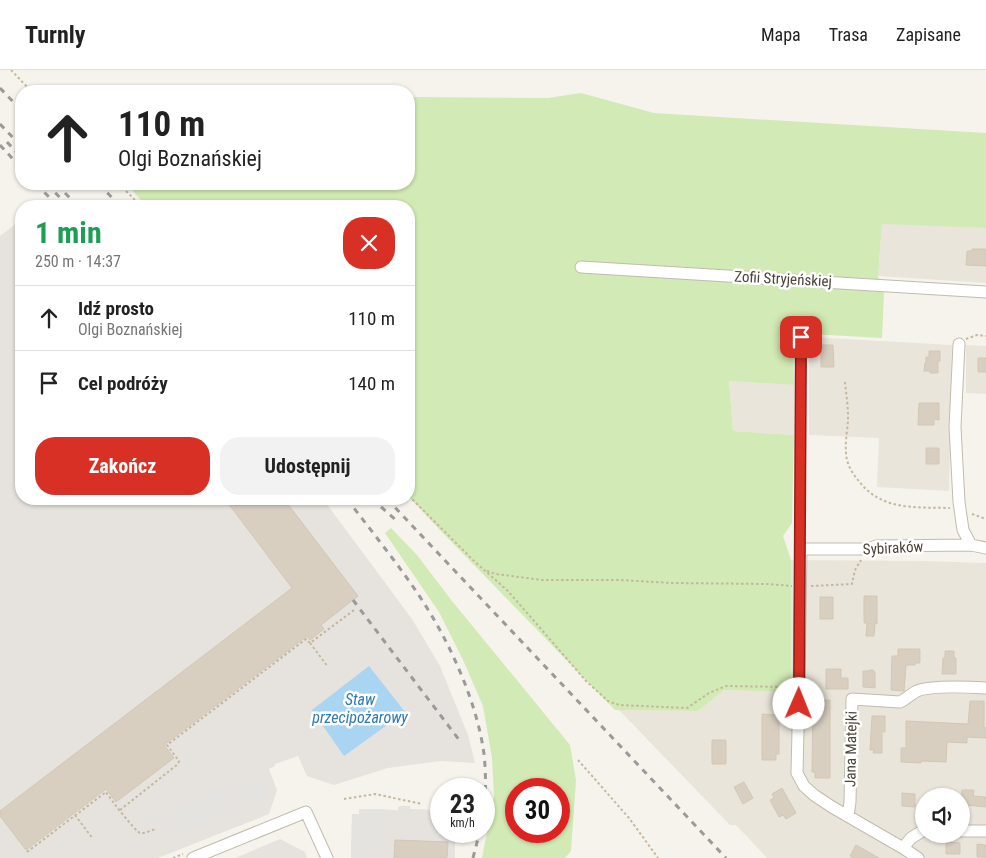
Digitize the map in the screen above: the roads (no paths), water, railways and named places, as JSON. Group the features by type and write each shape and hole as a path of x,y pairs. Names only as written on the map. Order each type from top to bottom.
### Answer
{"street":[{"name":"Zofii Stryjeńskiej","path":"581,267 986,292"},
{"path":"958,344 956,452 962,530 971,546"},
{"name":"Sybiraków","path":"800,549 868,550 876,546 971,546 986,548"},
{"path":"800,549 800,686 797,773 804,786 814,795 918,858"},
{"name":"Jana Matejki","path":"848,816 850,802 852,699 900,702 917,692 927,689 986,688"},
{"path":"193,858 306,812 328,858"},
{"path":"970,831 986,831"},
{"path":"903,848 915,836"}],"lane":[{"path":"800,549 801,337"}],"water":[{"name":"Staw przecipożarowy","path":"369,666 405,712 344,756 312,710"}],"railway":[{"path":"0,88 15,104"},
{"path":"0,124 15,140"},
{"path":"7,142 15,151"},
{"path":"0,145 15,161"},
{"path":"42,190 50,198"},
{"path":"53,190 62,200"},
{"path":"105,190 114,200"},
{"path":"65,193 72,200"},
{"path":"352,505 395,561 443,635 461,674 475,714 484,754 486,778"},
{"path":"379,505 397,521"},
{"path":"393,505 726,858"},
{"path":"353,600 460,741"},
{"path":"473,858 477,843"}]}
